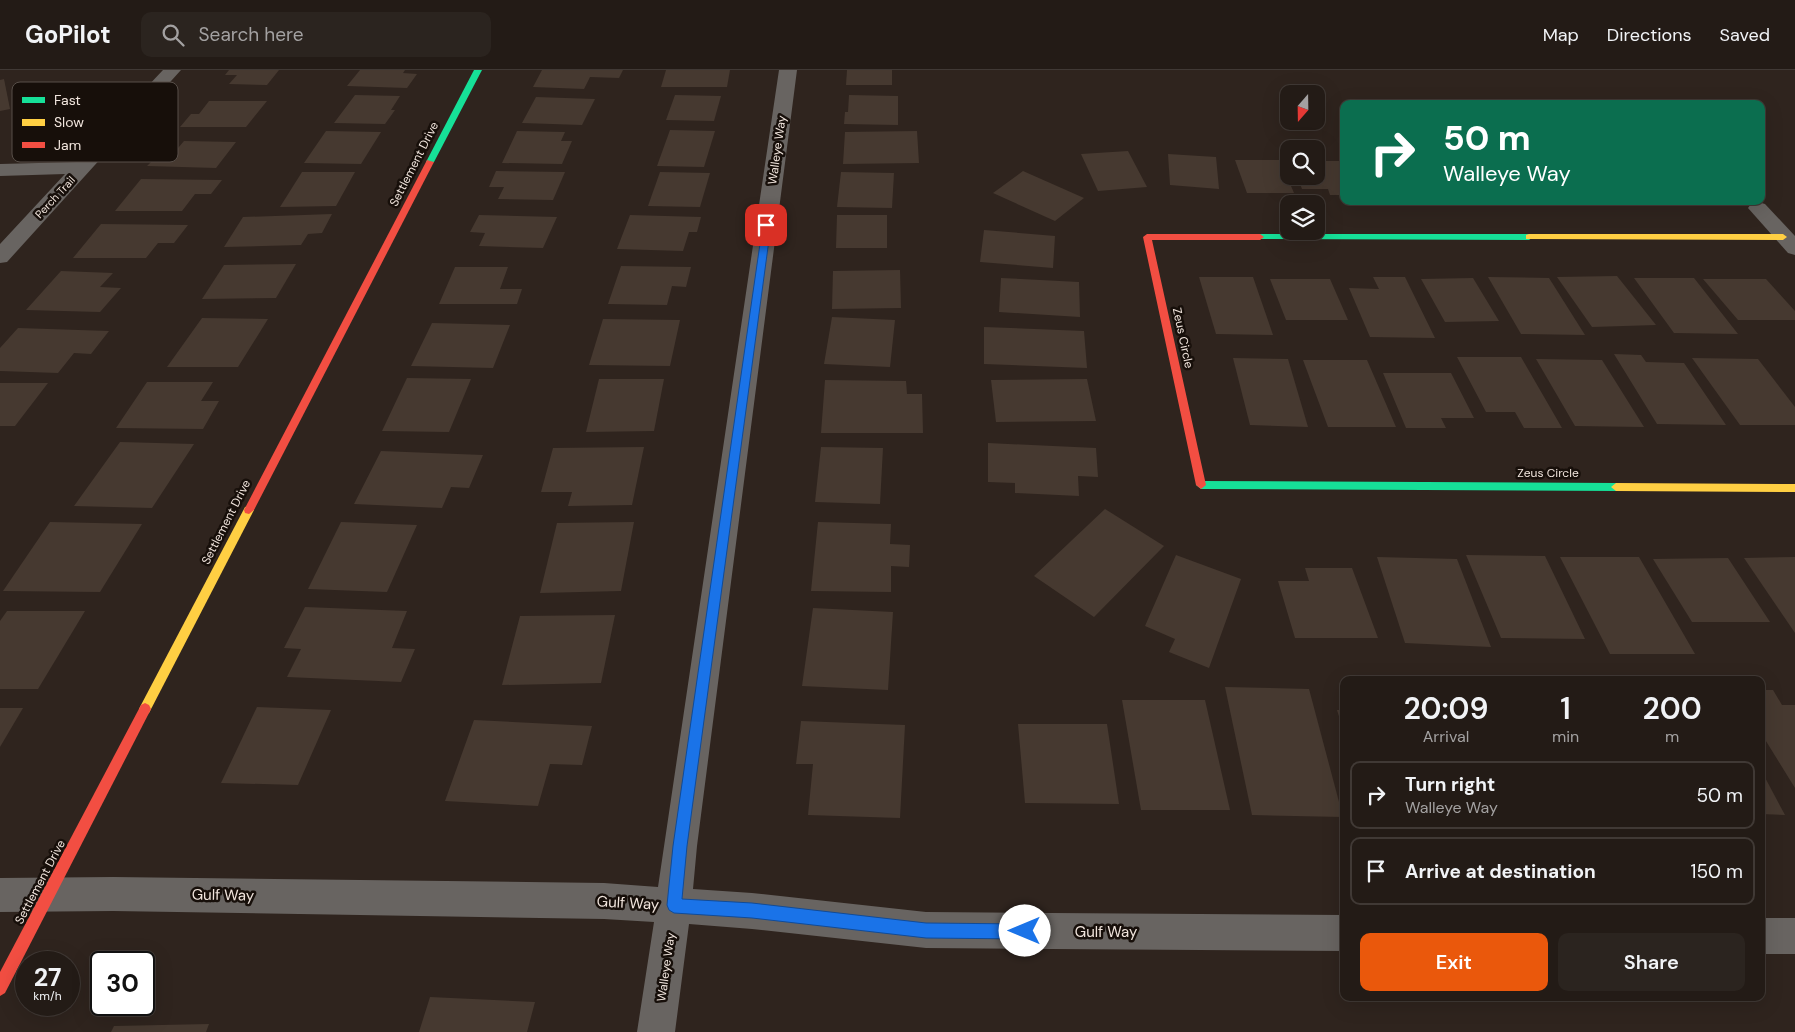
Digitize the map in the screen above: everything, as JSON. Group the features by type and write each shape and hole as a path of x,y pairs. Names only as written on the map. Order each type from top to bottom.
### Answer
{"street":[{"name":"Perch Trail","path":"161,82 172,70"},
{"name":"Settlement Drive","path":"0,988 478,70"},
{"name":"Walleye Way","path":"656,1032 674,905 680,846 788,70"},
{"name":"Perch Trail","path":"0,257 88,162"},
{"path":"0,170 82,168"},
{"path":"1758,208 1789,243"},
{"name":"Zeus Circle","path":"1789,243 1147,237 1201,486 1795,488"},
{"name":"Gulf Way","path":"0,895 113,894 604,900 752,911 926,930 1340,933"},
{"path":"1765,936 1795,936"}],"building":[{"path":"229,70 279,70 267,85 229,84 237,75 225,75"},
{"path":"360,70 405,70 403,73 417,74 407,88 347,86"},
{"path":"542,70 623,70 619,78 590,77 584,89 533,87"},
{"path":"666,70 730,70 727,87 661,87"},
{"path":"847,70 892,70 892,85 846,85"},
{"path":"4,79 10,109 0,111 0,80"},
{"path":"355,95 400,96 391,110 395,110 385,124 334,123"},
{"path":"675,95 721,96 714,121 666,120"},
{"path":"849,95 898,96 898,125 844,124 845,112 848,112"},
{"path":"536,97 595,99 582,125 522,123"},
{"path":"209,101 267,101 246,127 180,127 191,114 199,114"},
{"path":"670,130 715,131 704,167 657,166"},
{"path":"326,131 381,132 361,164 304,163"},
{"path":"517,131 565,132 561,141 572,141 562,164 502,163"},
{"path":"917,131 919,163 843,164 845,132"},
{"path":"184,141 236,142 216,168 147,166 151,162 178,162 178,148"},
{"path":"1128,151 1147,187 1098,191 1081,154"},
{"path":"1168,154 1216,157 1219,189 1170,185"},
{"path":"1235,160 1280,160 1280,185 1291,185 1294,193 1247,193"},
{"path":"1325,161 1340,161 1340,195 1330,195 1328,189 1302,189 1300,185 1325,185"},
{"path":"496,171 565,172 553,200 498,199 504,187 489,187"},
{"path":"1023,171 1084,198 1055,221 993,193"},
{"path":"302,172 355,172 336,206 280,207"},
{"path":"660,172 710,173 700,207 648,206"},
{"path":"841,172 894,173 892,208 837,207"},
{"path":"141,179 222,180 211,194 195,194 182,211 115,211"},
{"path":"332,214 322,233 308,234 301,245 224,247 243,217"},
{"path":"479,215 557,217 543,248 479,246 485,233 470,232"},
{"path":"630,215 701,217 697,232 689,232 683,251 617,249"},
{"path":"837,215 887,215 887,248 836,248"},
{"path":"101,224 188,225 174,243 158,243 146,258 73,258"},
{"path":"984,230 1055,236 1053,268 980,262"},
{"path":"296,264 276,298 202,299 224,265"},
{"path":"621,266 691,267 686,287 672,286 667,305 608,304"},
{"path":"455,267 508,267 500,289 522,289 517,304 439,304"},
{"path":"900,270 901,308 832,309 833,271"},
{"path":"61,271 113,273 100,287 121,288 100,312 26,310"},
{"path":"1617,276 1656,325 1592,327 1557,277"},
{"path":"1199,277 1253,277 1273,335 1216,334"},
{"path":"1373,277 1405,277 1435,338 1370,337 1349,288 1379,289"},
{"path":"1488,277 1549,278 1585,335 1521,334"},
{"path":"1001,278 1079,282 1080,317 999,312"},
{"path":"1473,278 1499,321 1445,322 1421,279"},
{"path":"1634,278 1694,278 1738,334 1674,333"},
{"path":"1270,279 1330,279 1348,320 1286,320"},
{"path":"1703,279 1766,279 1795,311 1795,320 1738,320"},
{"path":"832,317 895,320 890,367 824,364"},
{"path":"202,318 268,319 238,367 167,367"},
{"path":"603,319 680,320 670,366 589,365"},
{"path":"432,323 510,325 493,368 411,366"},
{"path":"984,327 1084,331 1087,368 984,364"},
{"path":"18,328 109,331 91,354 74,353 58,373 0,371 0,348"},
{"path":"1614,354 1641,355 1646,362 1684,363 1726,425 1657,424"},
{"path":"1457,357 1521,357 1562,428 1524,428 1515,412 1486,412"},
{"path":"1233,358 1288,359 1308,427 1250,425"},
{"path":"1692,358 1758,359 1795,407 1795,425 1740,425"},
{"path":"1536,359 1602,360 1644,427 1575,426"},
{"path":"1303,360 1367,360 1396,427 1328,427"},
{"path":"1383,373 1451,373 1474,418 1441,418 1446,428 1406,428"},
{"path":"407,378 471,379 449,432 382,431"},
{"path":"599,379 664,379 654,431 586,432"},
{"path":"1087,379 1096,421 996,422 991,380"},
{"path":"825,380 906,381 907,394 922,394 923,433 821,433"},
{"path":"147,382 213,382 201,401 219,401 203,429 116,428"},
{"path":"0,383 48,383 15,426 0,426"},
{"path":"120,442 194,444 152,508 74,506"},
{"path":"988,443 1096,448 1098,477 1078,476 1079,496 1015,493 1015,483 988,482"},
{"path":"644,447 632,505 568,506 572,492 541,492 553,448"},
{"path":"821,447 883,448 880,504 815,502"},
{"path":"381,451 483,455 469,488 451,487 442,508 354,504"},
{"path":"1105,509 1164,546 1094,617 1034,576"},
{"path":"50,522 142,524 100,592 3,591"},
{"path":"341,522 417,525 387,592 308,589"},
{"path":"634,522 621,591 540,593 557,523"},
{"path":"818,522 891,524 890,544 910,545 909,567 891,566 891,592 811,591"},
{"path":"1176,555 1241,579 1209,668 1169,652 1175,639 1145,626"},
{"path":"1466,555 1545,556 1585,639 1501,638"},
{"path":"1377,557 1457,559 1491,647 1405,643"},
{"path":"1560,557 1639,557 1695,654 1610,654"},
{"path":"1795,557 1795,633 1744,558"},
{"path":"1728,558 1770,622 1692,622 1653,559"},
{"path":"1305,568 1352,568 1378,638 1295,638 1278,581 1309,581"},
{"path":"305,607 407,611 392,648 415,649 401,682 287,677 301,649 284,648"},
{"path":"813,608 893,612 888,690 802,686"},
{"path":"7,611 85,611 38,689 0,689 0,621"},
{"path":"615,615 601,683 502,685 520,616"},
{"path":"1225,687 1309,689 1340,806 1340,817 1252,815"},
{"path":"1765,690 1773,690 1782,705 1795,705 1795,788 1765,739"},
{"path":"1122,700 1205,700 1230,810 1141,810"},
{"path":"257,707 331,710 298,785 221,783"},
{"path":"0,708 23,708 0,747"},
{"path":"474,720 592,726 582,765 550,764 538,806 445,801"},
{"path":"801,721 905,725 900,818 808,815 813,764 796,764"},
{"path":"1018,724 1107,724 1119,804 1025,803"},
{"path":"1765,778 1785,815 1765,814"},
{"path":"430,997 535,1002 527,1032 419,1032"},
{"path":"209,1024 206,1032 111,1032 114,1026"}],"traffic: fast":[{"path":"430,162 478,70"},
{"path":"1260,237 1529,237"},
{"path":"1201,485 1616,487"}],"traffic: slow":[{"path":"1529,237 1783,237"},
{"path":"1616,487 1795,488"},
{"path":"145,709 249,510"}],"traffic: jam":[{"path":"249,510 430,162"},
{"path":"1201,485 1147,237 1260,237"},
{"path":"0,988 145,709"}],"route":[{"path":"766,225 680,846 674,905 733,909 926,930 1025,931"}]}
